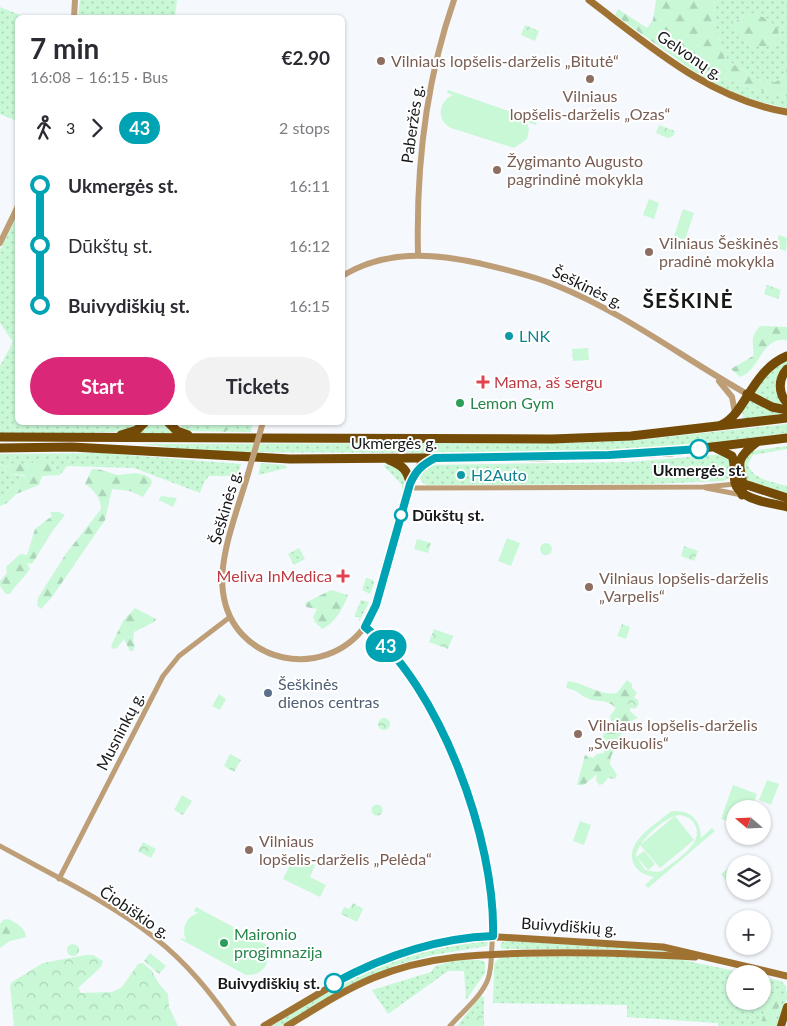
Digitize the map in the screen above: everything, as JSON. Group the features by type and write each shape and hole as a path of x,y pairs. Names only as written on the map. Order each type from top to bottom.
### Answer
{"highway":[{"path":"715,427 728,422 767,369 787,356"},
{"path":"787,368 782,375 780,387 787,403"},
{"path":"747,394 772,407 787,410"},
{"name":"Ukmergės g.","path":"0,437 108,439 558,439 631,436 787,418"},
{"path":"108,439 131,432 141,425"},
{"path":"171,425 177,431 198,438"},
{"name":"Ukmergės g.","path":"0,448 72,447 290,459 435,458 609,455 714,448 787,438"},
{"path":"739,484 740,461 743,453 757,442"},
{"path":"714,448 732,456 742,495 787,507"},
{"path":"384,458 404,467 409,475 409,486"},
{"path":"409,486 421,465 435,458"},
{"path":"739,484 787,498"}],"main road":[{"name":"Gelvonų g.","path":"589,0 703,82 748,102 787,112"},
{"name":"Buivydiškių g.","path":"264,1026 337,982 393,954 425,945 493,936 663,947 787,976"},
{"name":"Buivydiškių g.","path":"287,1026 339,995 388,972 442,959 492,954 611,953 711,958"},
{"path":"781,1026 787,1007"}],"street":[{"path":"74,15 75,0"},
{"name":"Paberžės g.","path":"418,254 417,209 423,131 434,67 454,0"},
{"path":"0,243 15,212"},
{"name":"Šeškinės g.","path":"345,275 380,260 418,254 473,262 530,276 555,284 609,310 711,374 747,394"},
{"path":"711,374 729,392 735,405 735,414"},
{"name":"Šeškinės g.","path":"262,425 222,568 222,590 230,617 238,630 254,646 270,655 288,659 313,659 331,654 365,627 376,605 409,486"},
{"path":"409,486 704,487 739,484"},
{"path":"704,487 742,495"},
{"name":"Musninkų g.","path":"59,879 163,676 179,656 230,617"},
{"path":"365,627 386,646 404,669 436,719 458,765 467,791 488,873 493,936 492,954 486,984 450,1026"},
{"name":"Čiobiškio g.","path":"0,846 125,917 166,947 208,990 234,1026"}],"green space":[{"path":"80,0 177,0 175,15 78,15"},
{"path":"656,0 715,0 713,17 725,59 764,83 773,83 783,78 787,65 787,97 746,87 716,75 695,62 689,68 615,15 618,9 647,28 653,20"},
{"path":"715,0 787,0 787,65 783,78 773,83 764,83 725,59 713,17","holes":["745,15 750,43 743,38 733,22"]},
{"path":"0,7 20,15 15,15 15,120 0,114"},
{"path":"749,12 768,19 778,29 779,37 772,46 754,45 735,33 732,28 733,23"},
{"path":"525,25 539,31 535,41 521,35"},
{"path":"694,61 716,75 746,87 787,97 787,108 748,98 712,82 689,68"},
{"path":"448,90 537,121 536,125 527,122 529,130 527,139 514,148 451,128 446,125 441,116 444,102 453,95 447,93"},
{"path":"659,125 675,131 673,136 668,138 656,133"},
{"path":"649,199 659,203 654,219 643,215"},
{"path":"683,209 694,213 685,240 674,236"},
{"path":"15,220 15,425 138,425 128,431 73,434 0,434 0,366 13,342 0,323 0,250"},
{"path":"779,235 787,238 786,251 775,247"},
{"path":"767,285 781,290 778,299 764,294"},
{"path":"760,326 787,327 787,340 778,340 771,344 752,368 740,377 731,369 753,356 753,338"},
{"path":"588,348 589,360 573,361 572,349"},
{"path":"787,359 787,365 780,375 787,407 778,407 752,391 767,373"},
{"path":"747,397 782,414 743,421 742,405"},
{"path":"787,424 787,433 696,445 547,453 208,452 140,444 577,443 647,439"},
{"path":"146,425 166,425 174,434 137,434"},
{"path":"181,425 212,425 214,428 227,426 225,425 253,425 251,432 182,430"},
{"path":"212,425 224,425 230,428 225,432 214,428"},
{"path":"787,446 787,449 753,455 748,464 750,469 758,476 787,486 787,496 745,480 743,457 750,451"},
{"path":"103,453 241,464 238,476 209,476 204,482 200,493 134,468 67,466 60,475 49,461 36,461 27,466 11,464 5,467 0,464 0,454"},
{"path":"725,454 730,456 730,477 724,481 650,484 427,485 420,479 420,470 427,465 630,462"},
{"path":"36,461 49,461 60,475 42,476 39,485 16,494 7,503 0,506 0,499 16,485 26,480 25,475 8,474 5,469 0,471 0,464 5,467 16,462 27,466"},
{"path":"261,463 285,465 287,468 258,475"},
{"path":"383,465 397,466 405,477 402,492 402,485"},
{"path":"5,469 8,474 25,476 26,481 16,485 0,499 0,471"},
{"path":"92,469 117,475 136,473 145,475 151,479 152,483 143,497 130,491 112,489 105,520 52,597 41,609 37,605 38,598 65,555 101,509 100,501 85,484"},
{"path":"161,496 177,498 173,507 159,500"},
{"path":"50,512 59,512 65,515 51,533 32,564 27,563 30,569 28,572 10,594 6,594 0,586 0,581 7,573 6,567 20,554 27,555 35,529 52,516"},
{"path":"507,538 520,543 511,566 498,561"},
{"path":"417,539 431,543 428,553 414,549"},
{"path":"544,543 548,543 552,549 548,555 544,555 540,551 540,547"},
{"path":"684,546 698,551 694,561 681,556"},
{"path":"299,548 305,559 294,565 288,554"},
{"path":"366,578 373,580 374,583 370,594 362,590"},
{"path":"331,590 348,595 338,615 322,629 313,617 317,609 306,607 305,603"},
{"path":"361,600 369,602 359,622 359,617 354,617"},
{"path":"135,608 156,619 154,622 134,632 133,641 135,646 133,651 130,651 124,639 117,648 113,649 111,646 123,621"},
{"path":"622,624 630,627 626,639 617,636"},
{"path":"434,629 453,636 448,649 429,642"},
{"path":"627,680 632,684 632,688 637,693 630,702 630,711 638,718 624,724 624,731 619,737 627,741 627,744 624,746 619,744 611,756 610,764 617,775 615,779 608,778 603,784 599,785 596,780 597,774 584,785 577,785 585,755 593,758 597,754 604,753 606,741 603,737 604,731 610,732 613,727 610,716 616,708 609,703 584,697 574,690 566,688 568,681 605,693 617,693"},
{"path":"219,694 226,699 220,710 212,706"},
{"path":"633,697 639,703 633,709 627,703"},
{"path":"384,718 390,724 384,730 378,724"},
{"path":"230,754 241,760 234,772 224,766"},
{"path":"767,780 779,784 771,805 771,800 759,800"},
{"path":"733,785 757,794 755,800 728,800"},
{"path":"182,795 192,801 183,815 174,810"},
{"path":"377,804 383,810 377,816 371,810"},
{"path":"726,805 726,821 721,819"},
{"path":"670,812 685,812 694,818 699,826 701,838 712,828 715,831 648,888 645,885 654,877 642,872 633,862 632,854 634,847 650,828","holes":["679,815 690,819 694,823 697,832 696,839 687,851 662,871 645,870 637,857 648,870 655,864 644,851 636,857 641,844 659,825"]},
{"path":"675,816 694,840 660,868 640,845"},
{"path":"580,821 591,825 584,845 573,841"},
{"path":"143,842 156,849 151,858 138,851"},
{"path":"295,855 315,865 310,877 326,885 320,897 283,879"},
{"path":"726,870 726,881 721,874"},
{"path":"353,903 363,909 357,922 341,914 344,907 349,909"},
{"name":"Maironio progimnazija","path":"196,907 274,949 272,953 267,950 268,960 264,968 256,974 246,975 180,939 186,940 184,927 190,917 198,913 194,911"},
{"path":"8,919 22,928 26,937 10,941 0,948 0,924 3,920"},
{"path":"485,940 488,942 487,946 428,956 393,966 349,986 281,1026 271,1026 368,970 402,956 433,948"},
{"path":"502,942 686,953 607,949 502,949 500,946"},
{"path":"75,944 78,945 78,955 71,956 68,955 67,948 68,945"},
{"path":"150,953 166,966 159,974 144,961"},
{"path":"93,955 103,961 101,967 78,988 81,993 112,992 122,987 138,964 143,963 152,971 159,984 168,994 169,1007 178,1026 14,1026 10,986 12,982 43,963"},
{"path":"602,956 678,959 726,969 726,1010 765,1010 760,1026 718,1026 718,1023 627,1017 627,1005 493,1003 494,967 495,962 501,957"},
{"path":"461,959 485,962 485,973 466,1000 464,971 448,971 388,1014 372,990 431,972 435,966"},
{"path":"771,979 781,981 786,986 787,998 779,1026 773,1026 781,999 771,996"},
{"path":"777,991 781,999 773,1026 760,1026 765,1010 771,1010 771,994"},
{"path":"481,996 484,997 484,1026 457,1026"},
{"path":"477,1013 483,1017 483,1026 468,1026"}],"bus line":[{"name":"43","path":"334,983 393,954 425,945 462,938 493,936 488,873 467,791 458,765 436,719 404,669 386,646 365,627 376,605 415,472 421,465 435,458 609,455 699,449"}],"place":[{"name":"Vilniaus lopšelis-darželis „Bitutė“","path":"381,61"},
{"name":"Vilniaus lopšelis-darželis „Ozas“","path":"590,79"},
{"name":"Žygimanto Augusto pagrindinė mokykla","path":"497,170"},
{"name":"Vilniaus Šeškinės pradinė mokykla","path":"649,252"},
{"name":"LNK","path":"509,336"},
{"name":"Mama, aš sergu","path":"483,382"},
{"name":"Lemon Gym","path":"460,403"},
{"name":"Ukmergės st.","path":"699,449"},
{"name":"H2Auto","path":"461,475"},
{"name":"Dūkštų st.","path":"401,515"},
{"name":"Meliva InMedica","path":"343,576"},
{"name":"Vilniaus lopšelis-darželis „Varpelis“","path":"589,587"},
{"name":"Šeškinės dienos centras","path":"268,693"},
{"name":"Vilniaus lopšelis-darželis „Sveikuolis“","path":"578,734"},
{"name":"Vilniaus lopšelis-darželis „Pelėda“","path":"249,850"},
{"name":"Maironio progimnazija","path":"224,943"},
{"name":"Buivydiškių st.","path":"334,983"}],"district":[{"name":"ŠEŠKINĖ","path":"688,301"}]}
